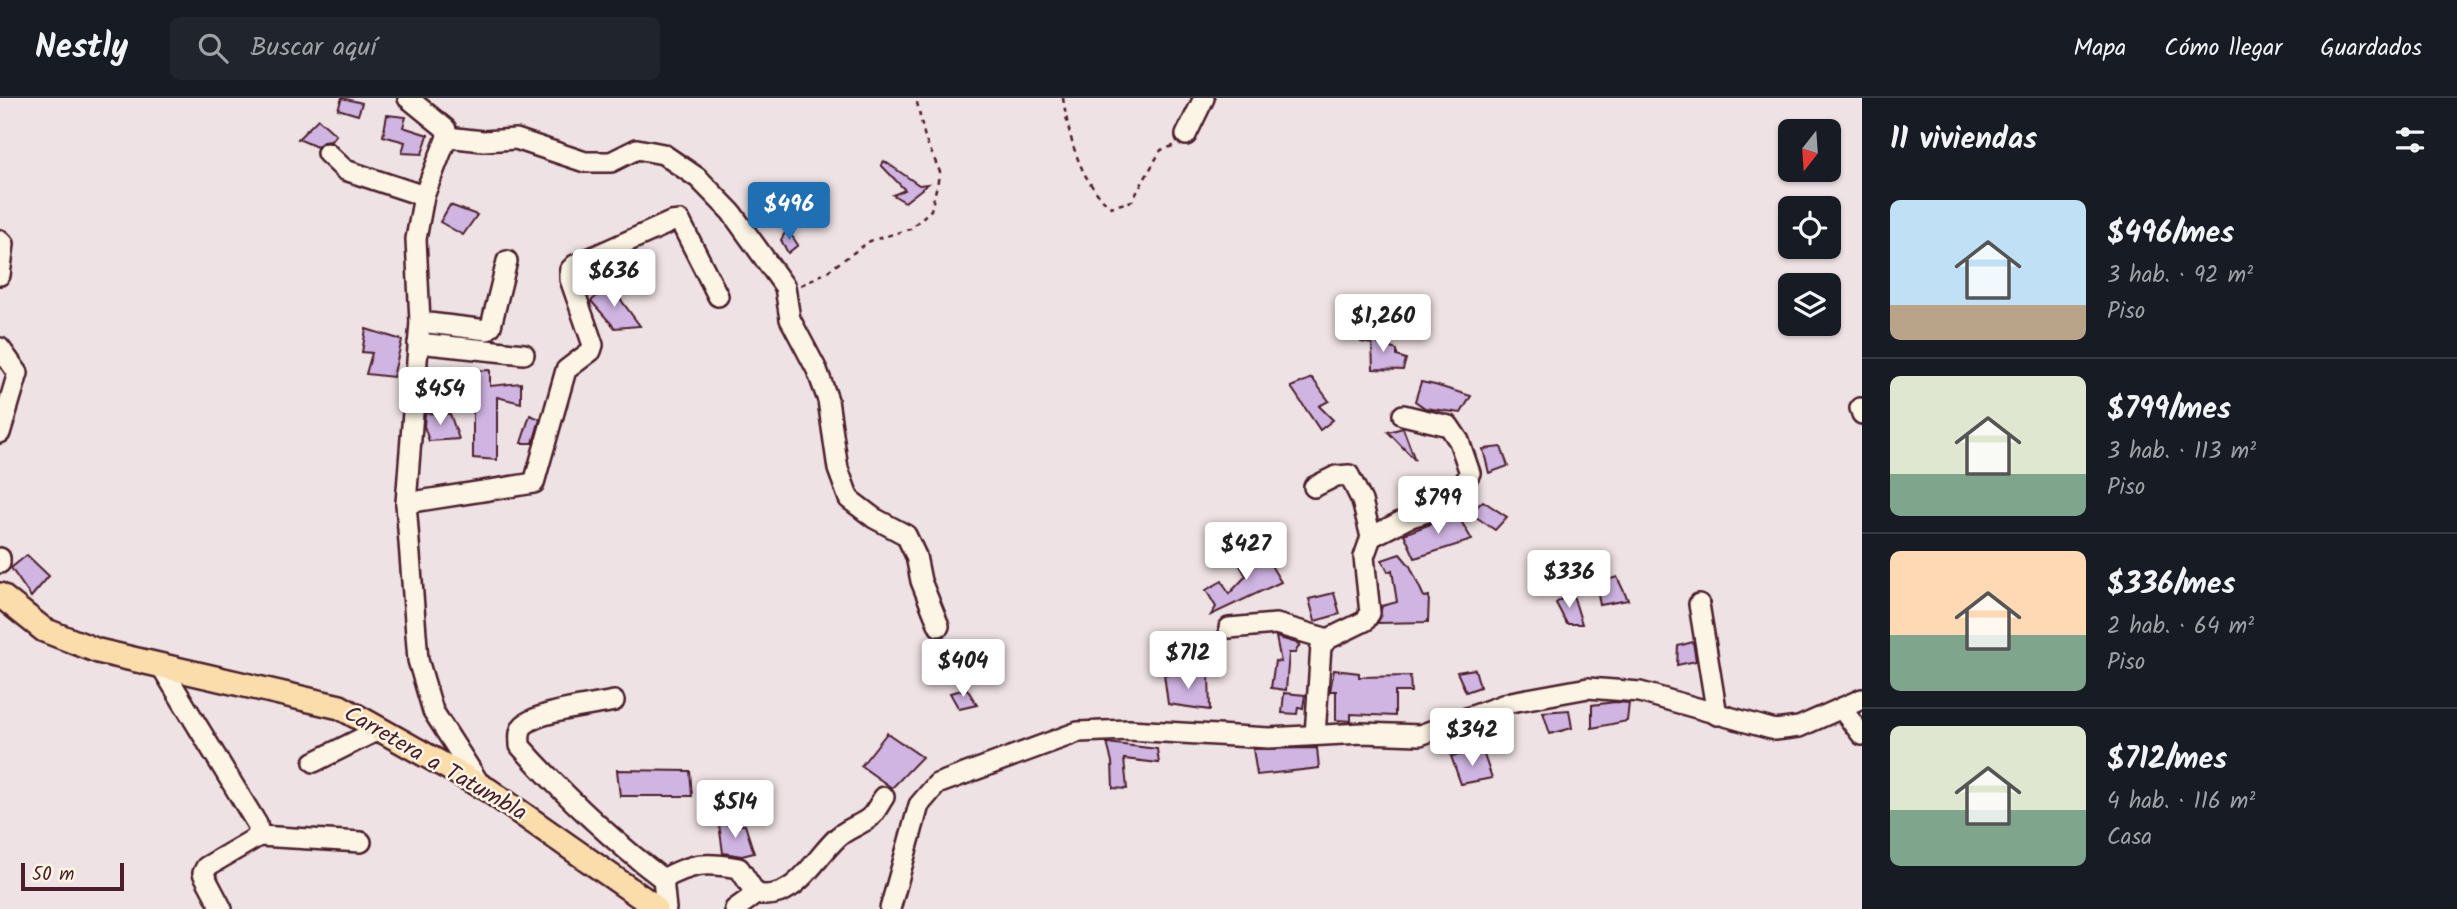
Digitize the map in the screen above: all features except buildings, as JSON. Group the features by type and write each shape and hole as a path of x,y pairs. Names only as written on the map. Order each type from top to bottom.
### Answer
{"main road":[{"name":"Carretera a Tatumbla","path":"0,595 44,630 98,651 340,707 482,787 652,904 655,909"}],"street":[{"path":"408,98 446,129 447,138 424,196 416,239 420,322 406,503 418,660 433,712 482,787"},
{"path":"1186,135 1204,98"},
{"path":"447,138 483,141 516,139 586,162 611,162 637,149 663,154 698,178 731,212 786,293 790,319 817,370 828,400 838,469 849,499 874,518 906,535 916,556 921,581 939,626"},
{"path":"327,153 345,170 424,196"},
{"path":"406,503 534,482 566,370 591,351 593,345 570,279 570,270 575,265 671,222 680,221 718,296"},
{"path":"0,240 4,244 0,275"},
{"path":"420,322 488,330 507,261"},
{"path":"418,343 524,354"},
{"path":"0,348 18,373 0,433"},
{"path":"1371,537 1408,518 1443,508 1457,495 1470,473 1459,441 1449,426 1404,415"},
{"path":"1314,488 1336,476 1349,475 1362,501 1371,537 1364,557 1370,613 1365,621 1328,639 1321,646 1315,736"},
{"path":"0,558 0,563"},
{"path":"1699,604 1717,715"},
{"path":"1229,628 1276,624 1328,639"},
{"path":"161,666 257,824 259,836"},
{"path":"890,909 919,805 937,784 1078,732 1129,730 1269,738 1420,735 1511,702 1588,688 1640,692 1775,730 1799,727 1862,699"},
{"path":"614,701 540,717 525,724 520,732 520,746 561,793 623,849 663,879 666,909"},
{"path":"1840,708 1862,735"},
{"path":"314,762 380,729"},
{"path":"663,879 685,867 708,862 739,868 756,894 771,897 787,890 801,879 837,836 871,817 884,797"},
{"path":"222,909 203,878 206,867 259,836 361,842"},
{"path":"736,909 756,894"}],"path":[{"path":"786,293 825,273 870,241 911,229 931,210 940,172 925,138 916,98"},
{"path":"1063,98 1079,162 1093,190 1111,207 1132,201 1161,150 1175,145 1186,135"}]}
